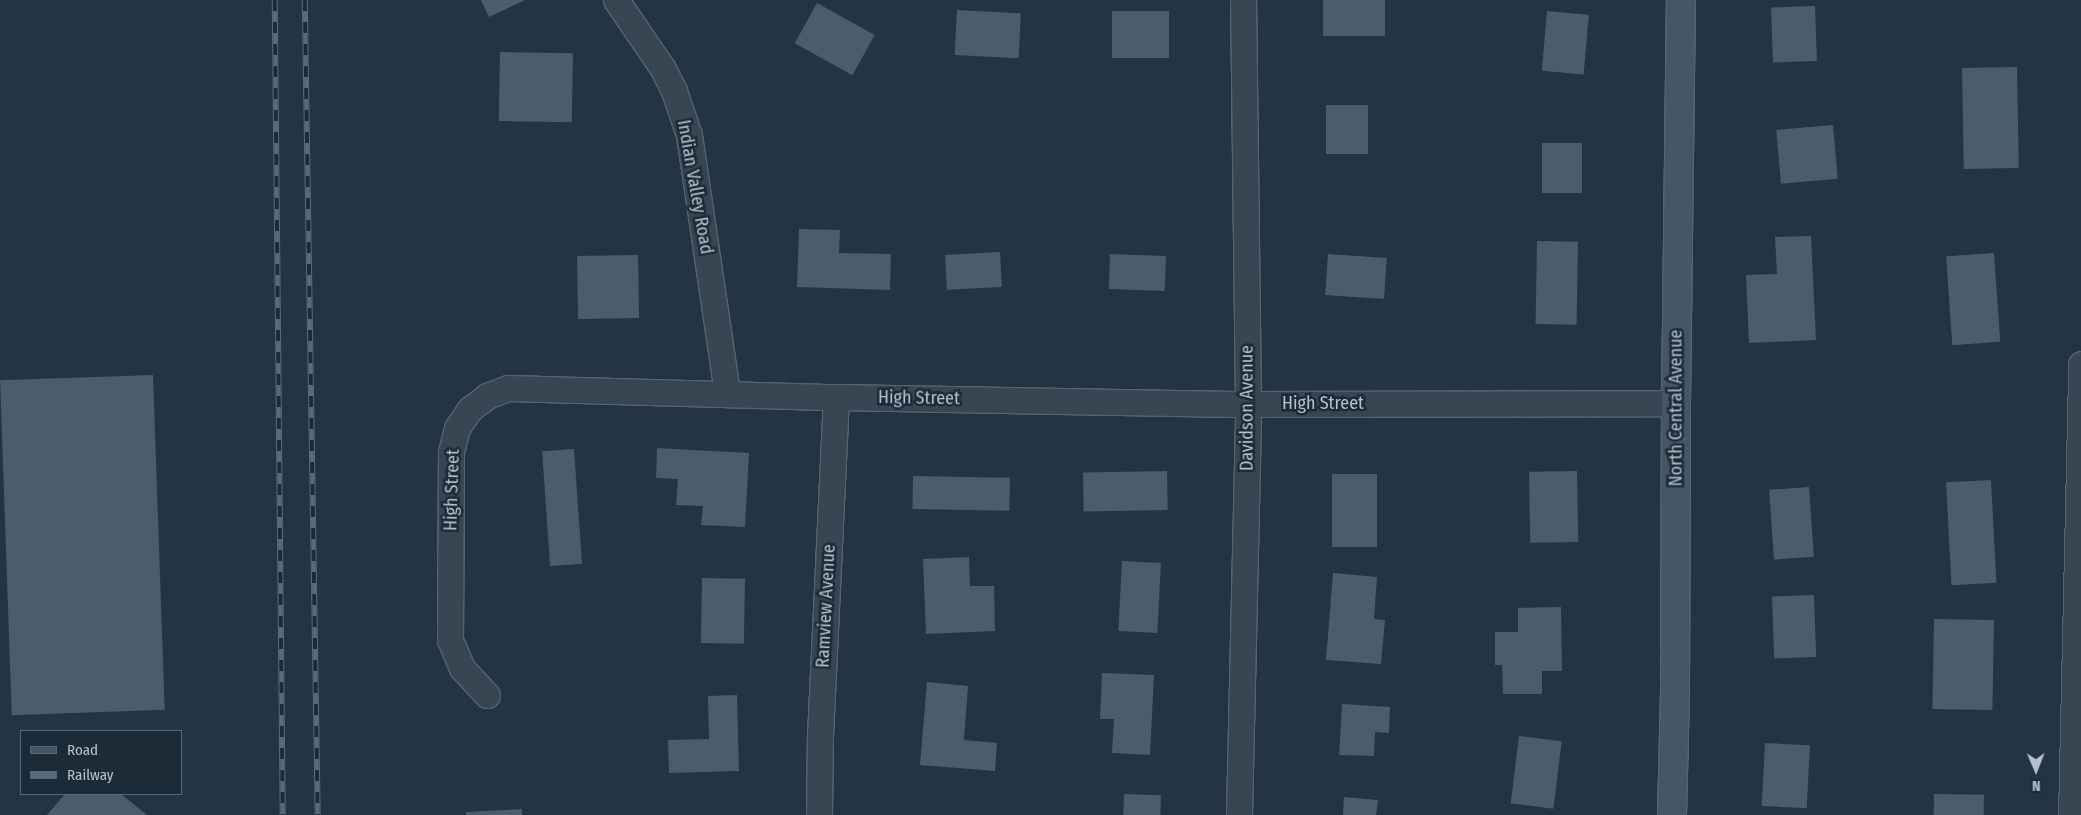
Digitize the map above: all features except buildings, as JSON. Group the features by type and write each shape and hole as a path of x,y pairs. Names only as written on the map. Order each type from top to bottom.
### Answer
{"main road":[{"name":"North Central Avenue","path":"1672,815 1675,689 1681,0"}],"street":[{"name":"Indian Valley Road","path":"616,0 663,69 674,91 689,135 727,392"},
{"name":"Davidson Avenue","path":"1239,815 1248,404 1243,0"},
{"path":"2071,815 2081,364"},
{"name":"High Street","path":"486,695 462,668 450,640 451,452 457,428 470,409 487,396 508,388 1248,404 1676,403"},
{"name":"Ramview Avenue","path":"819,815 820,736 836,396"}],"railway":[{"path":"275,0 283,815"},
{"path":"305,0 318,815"}]}
